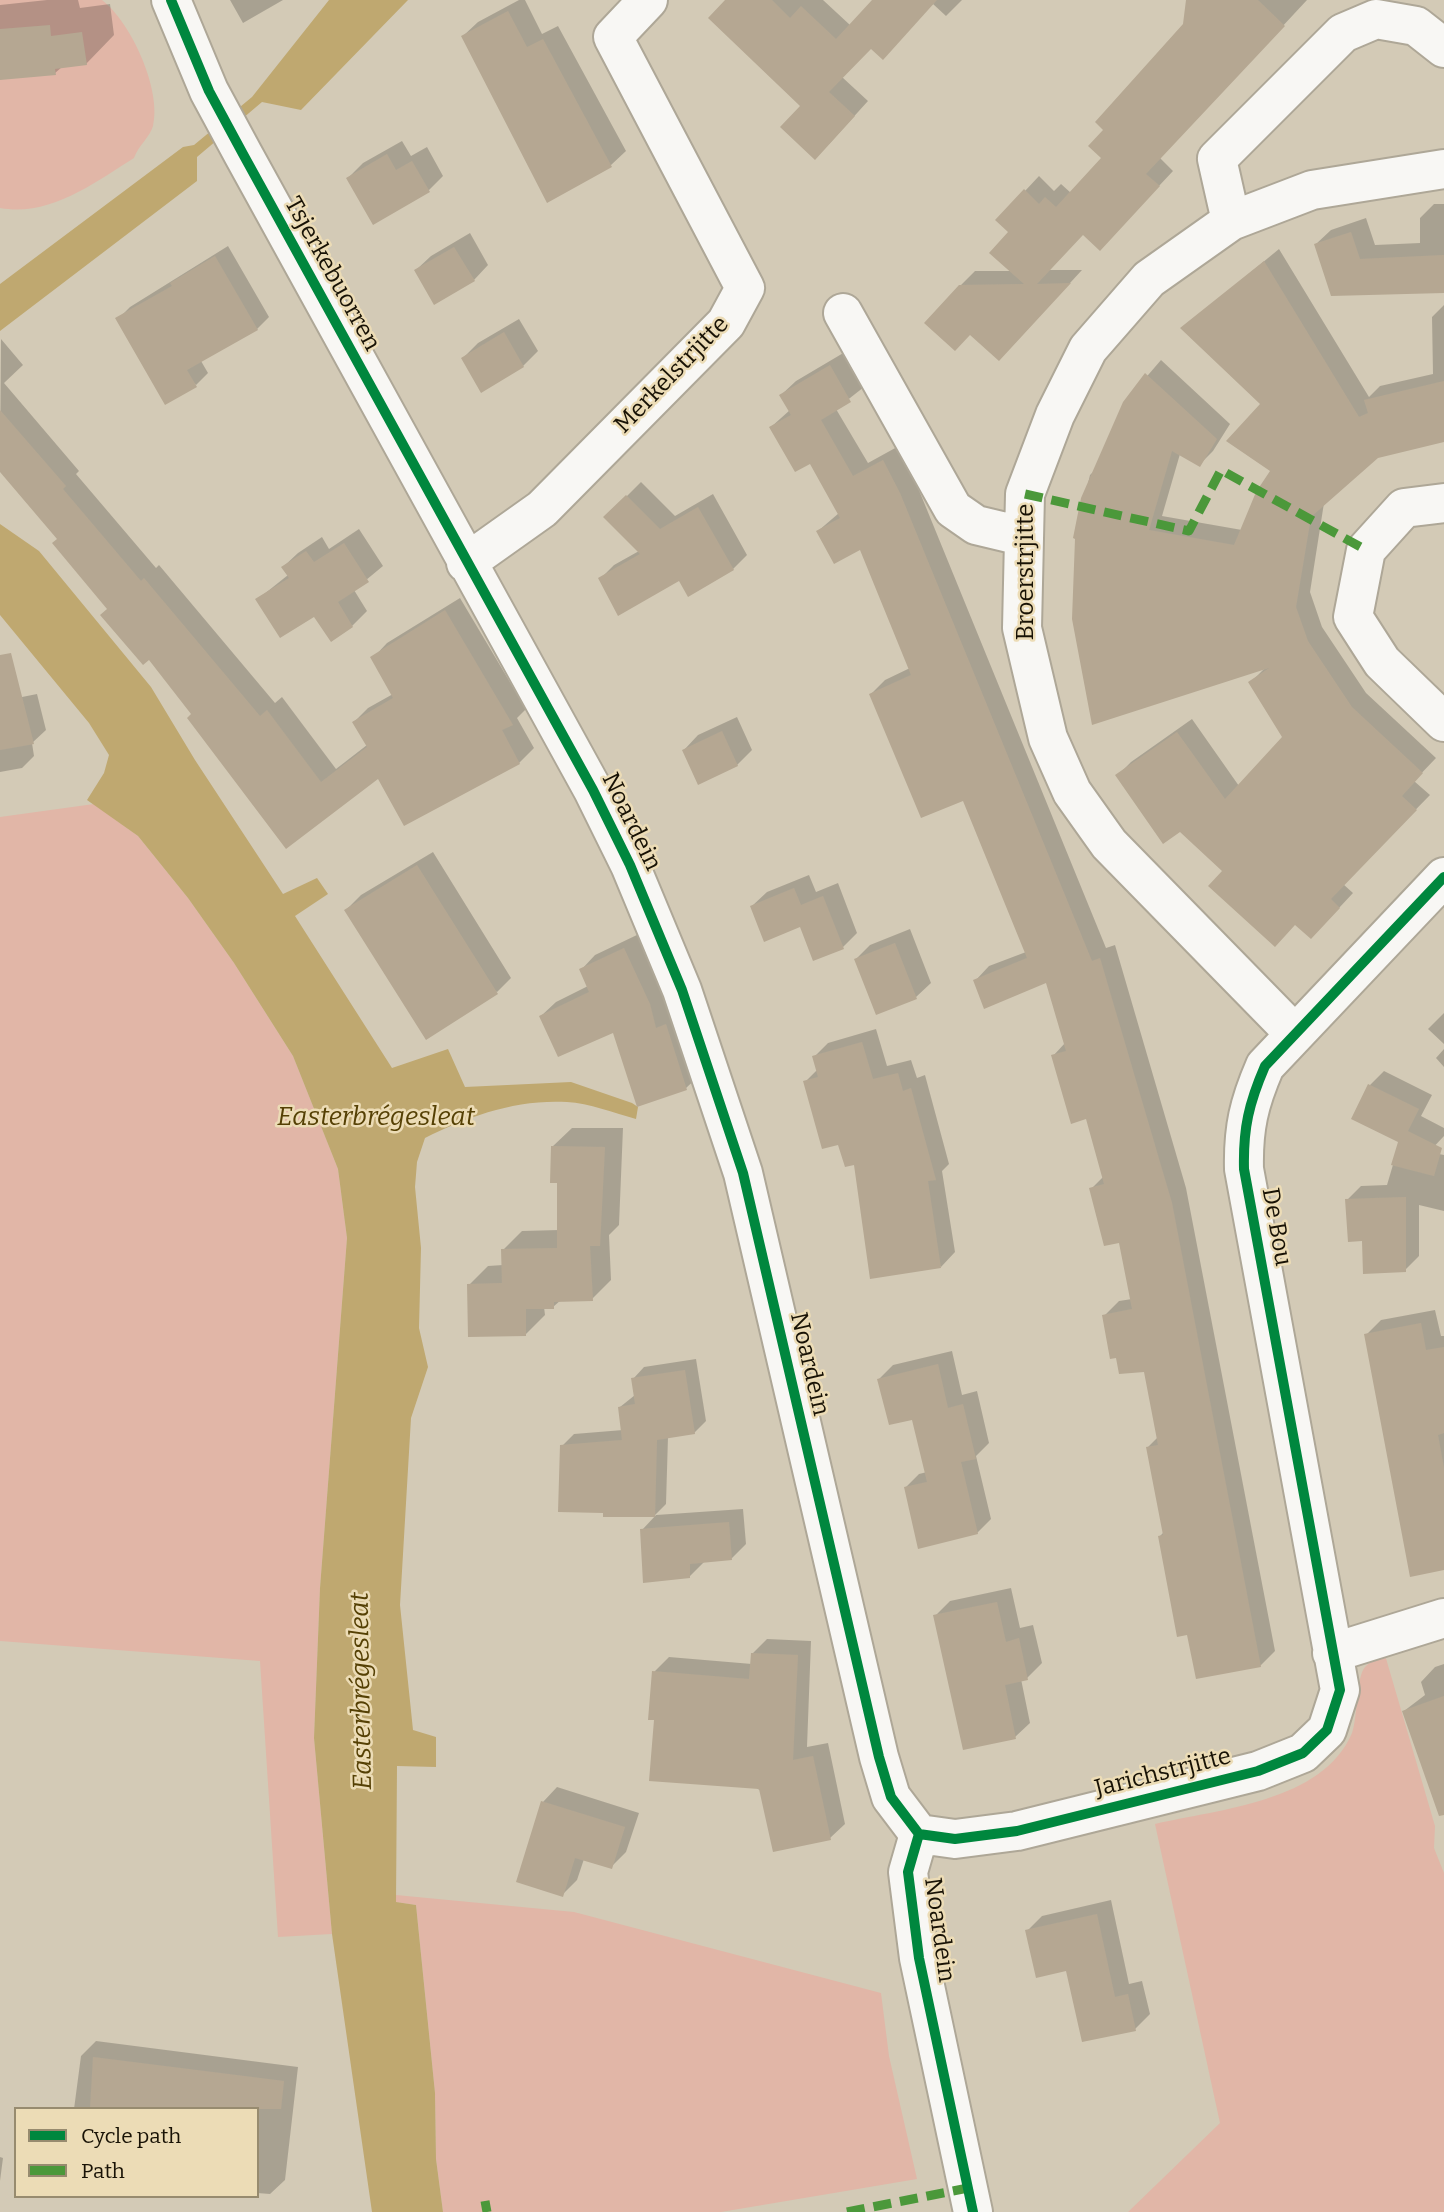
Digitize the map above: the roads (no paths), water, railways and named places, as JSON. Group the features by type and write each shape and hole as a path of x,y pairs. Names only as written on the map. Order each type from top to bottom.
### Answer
{"street":[{"name":"Tsjerkebuorren","path":"171,0 209,91 466,563"},
{"name":"Merkelstrjitte","path":"466,563 542,509 726,323 746,288 613,37 648,0"},
{"path":"1231,221 1217,159 1343,33 1376,19 1416,26 1444,48"},
{"name":"Broerstrjitte","path":"1294,1033 1109,844 1072,792 1048,738 1022,628 1025,494 1055,415 1088,349 1149,279 1231,221 1312,190 1444,169"},
{"path":"843,313 953,509 976,525 1023,537"},
{"path":"1444,503 1404,508 1366,550 1353,617 1382,662 1444,722"},
{"name":"Noardein","path":"466,563 593,790 630,865 682,990 713,1075 743,1173 879,1757 891,1797 919,1834 908,1872 919,1958 973,2212"},
{"name":"De Bou","path":"1332,1653 1244,1168 1243,1135 1251,1099 1265,1066 1294,1033 1439,895"},
{"path":"1332,1653 1444,1618"},
{"name":"Jarichstrjitte","path":"919,1834 955,1839 1017,1831 1258,1771 1303,1753 1327,1730 1340,1689 1332,1653"}],"water":[{"path":"329,0 408,0 301,110 262,102 197,157 197,181 0,331 0,284 183,147 194,145 252,97"},
{"name":"Easterbrégesleat","path":"0,524 39,551 151,687 195,760 283,894 317,878 328,894 295,916 392,1068 448,1049 465,1087 571,1082 638,1107 636,1119 593,1106 567,1102 511,1106 476,1116 425,1138 417,1162 415,1187 421,1248 419,1328 428,1367 411,1418 400,1605 413,1730 436,1737 436,1767 397,1766 396,1902 416,1905 435,2093 436,2159 443,2212 372,2212 332,1934 314,1738 320,1588 347,1238 338,1169 293,1056 234,963 188,898 138,836 87,800 104,773 109,755 89,723 0,615"}]}
